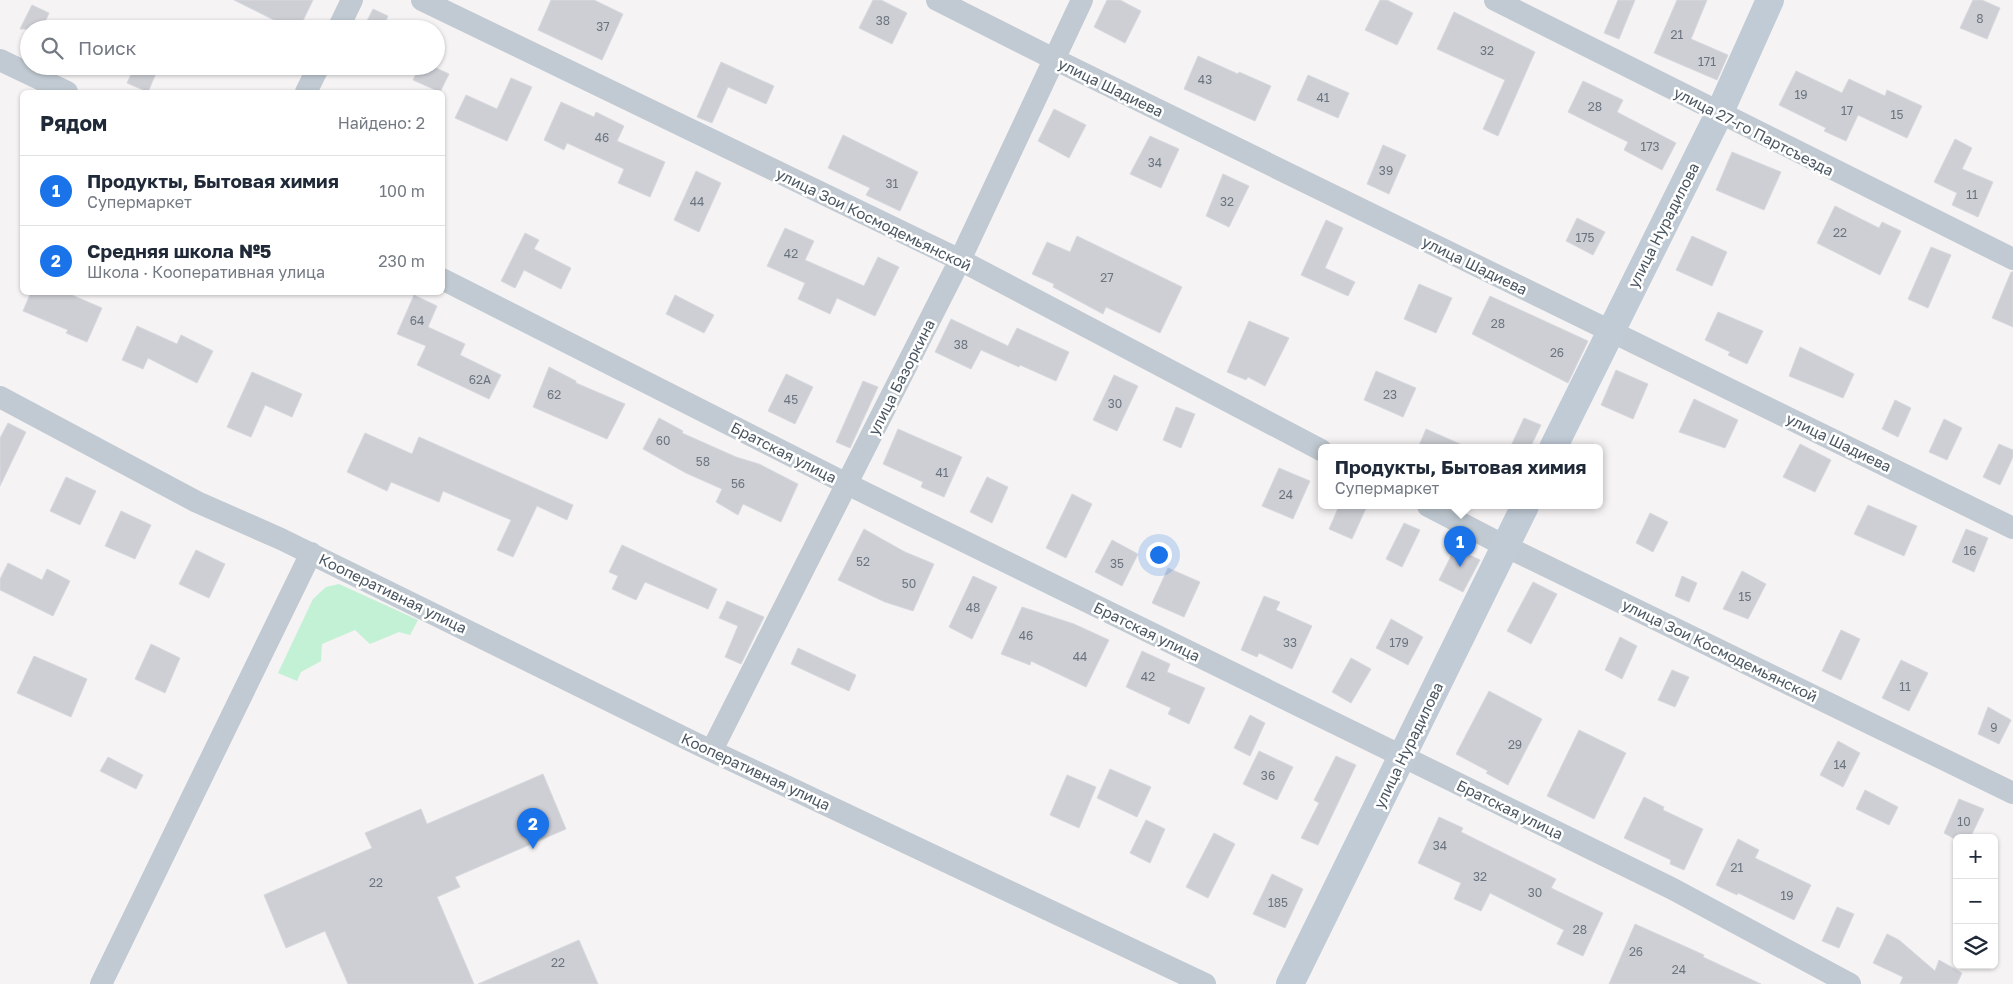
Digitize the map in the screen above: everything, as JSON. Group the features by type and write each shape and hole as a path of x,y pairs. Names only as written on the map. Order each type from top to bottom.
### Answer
{"street":[{"path":"342,20 352,0"},
{"name":"улица Зои Космодемьянской","path":"422,0 960,260 1318,448"},
{"name":"улица Шадиева","path":"937,0 2013,528"},
{"name":"улица Базоркина","path":"712,750 960,260 1082,0"},
{"name":"улица 27-го Партсъезда","path":"1495,0 1719,114 2013,259"},
{"name":"улица Нурадилова","path":"1555,444 1719,114 1770,0"},
{"path":"0,60 20,70"},
{"path":"31,75 63,90"},
{"path":"307,90 314,75"},
{"name":"Братская улица","path":"445,281 846,484 1671,888 1850,984"},
{"name":"Кооперативная улица","path":"0,397 197,502 311,553 695,743 1205,984"},
{"name":"улица Зои Космодемьянской","path":"1434,509 1506,546 2013,792"},
{"name":"улица Нурадилова","path":"1290,984 1524,509"},
{"path":"101,984 311,553"}],"green space":[{"path":"339,584 418,620 410,635 399,632 370,644 355,630 322,644 321,661 301,672 297,681 278,673 313,599 326,587"}],"building":[{"path":"234,0 313,0 303,20 274,20"},
{"path":"551,0 594,0 623,14 602,60 538,30"},
{"path":"873,0 881,0 907,13 892,44 859,28"},
{"path":"1107,0 1120,0 1141,11 1125,43 1094,27"},
{"path":"1380,0 1387,0 1413,13 1397,45 1365,30"},
{"path":"1618,0 1635,0 1619,39 1604,33"},
{"path":"1677,0 1707,0 1691,39 1728,55 1717,80 1654,53"},
{"path":"1973,0 1982,0 2000,8 1987,39 1960,28"},
{"path":"32,5 49,13 46,20 24,20"},
{"path":"373,9 388,16 386,20 368,20"},
{"path":"1454,12 1535,52 1498,136 1483,129 1505,80 1437,49"},
{"path":"1198,56 1271,86 1255,121 1184,89"},
{"path":"721,62 774,86 766,104 728,87 712,123 697,117"},
{"path":"1796,71 1842,93 1849,79 1885,96 1887,90 1922,106 1907,138 1858,115 1846,141 1824,131 1826,128 1779,105"},
{"path":"445,72 449,74 441,90 436,90 413,80 416,75 445,75"},
{"path":"131,75 155,75 149,90 143,90 127,83"},
{"path":"1308,75 1349,93 1338,118 1297,100"},
{"path":"511,78 532,87 507,141 455,118 466,95 497,109"},
{"path":"1583,81 1623,100 1617,112 1676,143 1662,170 1624,150 1628,142 1568,112"},
{"path":"561,102 594,117 596,112 624,126 617,141 665,162 650,197 618,183 624,169 567,143 564,150 544,140"},
{"path":"1054,109 1086,125 1069,158 1038,141"},
{"path":"843,135 918,172 900,211 866,195 870,188 828,168"},
{"path":"1150,136 1179,149 1161,188 1130,174"},
{"path":"1955,139 1972,148 1962,169 1993,182 1978,217 1952,205 1957,193 1934,182"},
{"path":"1383,145 1406,155 1389,194 1367,184"},
{"path":"1732,152 1781,172 1764,210 1716,190"},
{"path":"696,171 721,183 699,232 674,220"},
{"path":"1223,174 1249,186 1229,227 1206,216"},
{"path":"1835,206 1879,228 1882,222 1901,231 1880,275 1817,243"},
{"path":"1577,218 1605,232 1593,255 1566,241"},
{"path":"1326,220 1343,228 1325,268 1355,282 1348,296 1301,275"},
{"path":"785,228 814,241 805,260 864,286 878,257 899,267 875,316 837,298 830,314 798,299 805,283 767,266"},
{"path":"525,233 539,240 534,249 571,268 561,289 524,270 515,288 501,281"},
{"path":"1077,236 1182,287 1160,333 1106,307 1103,314 1053,287 1054,284 1032,274 1047,242 1070,252"},
{"path":"1692,236 1727,252 1712,286 1676,270"},
{"path":"1931,247 1951,255 1928,308 1908,299"},
{"path":"2011,272 2013,272 2013,327 1992,318"},
{"path":"1419,284 1452,298 1436,333 1404,319"},
{"path":"30,295 72,295 102,308 87,342 66,333 68,330 23,311"},
{"path":"414,295 437,306 428,327 465,344 460,355 501,375 489,399 417,365 426,346 397,334"},
{"path":"675,295 714,315 704,333 666,314"},
{"path":"1490,296 1588,341 1568,383 1472,334"},
{"path":"1718,312 1763,331 1747,364 1728,355 1730,352 1705,340"},
{"path":"951,319 1008,346 1017,328 1069,352 1056,381 981,350 971,369 935,352"},
{"path":"1249,321 1289,338 1265,386 1248,377 1246,380 1227,372"},
{"path":"137,326 177,344 181,335 213,351 197,383 148,358 143,369 122,360"},
{"path":"1800,347 1854,374 1843,398 1789,376"},
{"path":"549,367 576,381 576,383 625,404 607,439 533,407"},
{"path":"1616,370 1648,384 1633,419 1601,405"},
{"path":"1376,371 1416,388 1403,417 1364,400"},
{"path":"252,372 302,394 292,417 265,405 251,437 227,427"},
{"path":"786,374 813,387 795,424 768,411"},
{"path":"1114,375 1138,386 1117,431 1093,420"},
{"path":"863,381 878,387 850,448 836,442"},
{"path":"1694,399 1738,420 1725,448 1679,432"},
{"path":"1895,400 1911,408 1898,437 1882,429"},
{"path":"1176,407 1195,414 1181,448 1163,440"},
{"path":"659,418 683,431 682,433 736,457 759,464 798,484 781,522 743,504 738,515 716,502 722,489 686,473 643,449"},
{"path":"1524,418 1541,425 1532,444 1512,444"},
{"path":"1944,419 1962,428 1947,460 1929,452"},
{"path":"8,423 26,432 0,486 0,438"},
{"path":"898,429 962,457 944,497 921,487 923,482 883,464"},
{"path":"1426,429 1460,444 1420,444"},
{"path":"365,433 412,454 419,437 573,505 567,520 537,506 513,557 497,550 511,520 443,491 439,502 391,482 387,491 347,472"},
{"path":"1800,444 1831,460 1815,492 1783,477"},
{"path":"1999,444 2013,450 2013,457 2000,485 1983,477"},
{"path":"1279,468 1310,481 1293,519 1262,506"},
{"path":"66,477 96,491 80,525 50,511"},
{"path":"987,477 1008,487 992,523 970,512"},
{"path":"1072,494 1092,504 1066,558 1046,548"},
{"path":"1868,505 1917,526 1904,556 1854,534"},
{"path":"1338,509 1366,509 1352,539 1329,529"},
{"path":"121,511 151,525 135,559 105,546"},
{"path":"1650,513 1668,522 1653,552 1636,543"},
{"path":"1404,523 1420,530 1402,567 1386,559"},
{"path":"864,529 905,552 934,564 913,611 885,602 838,580"},
{"path":"1966,529 1988,538 1974,572 1952,562"},
{"path":"1112,540 1138,554 1122,586 1095,572"},
{"path":"622,545 717,589 708,609 645,582 636,600 612,589 618,576 609,572"},
{"path":"1455,548 1480,560 1463,592 1439,580"},
{"path":"196,550 225,564 209,598 179,584"},
{"path":"8,563 42,580 47,569 70,581 53,616 0,590 0,579"},
{"path":"1168,568 1200,582 1184,617 1152,603"},
{"path":"1742,571 1766,584 1748,619 1723,609"},
{"path":"973,576 997,587 972,639 949,627"},
{"path":"1682,576 1697,583 1689,602 1675,596"},
{"path":"1533,582 1557,594 1531,644 1507,631"},
{"path":"1264,596 1280,602 1276,610 1312,626 1292,669 1259,653 1257,657 1241,650"},
{"path":"727,601 764,617 741,664 725,657 738,626 719,618"},
{"path":"1022,607 1074,624 1109,640 1086,687 1031,661 1030,665 1001,654"},
{"path":"1391,619 1423,637 1408,665 1376,648"},
{"path":"1841,630 1860,639 1841,680 1822,671"},
{"path":"1620,637 1637,646 1622,679 1605,670"},
{"path":"151,644 180,658 165,693 135,679"},
{"path":"798,648 856,675 849,691 791,664"},
{"path":"1142,651 1170,664 1167,672 1205,688 1189,724 1168,714 1171,708 1126,687"},
{"path":"34,656 87,679 71,717 17,693"},
{"path":"1351,658 1371,669 1351,703 1332,692"},
{"path":"1901,660 1928,673 1909,711 1882,698"},
{"path":"1672,670 1689,677 1675,707 1658,700"},
{"path":"1489,691 1542,719 1508,785 1486,773 1488,771 1456,754"},
{"path":"1988,707 2011,720 1999,744 1978,734"},
{"path":"1250,715 1265,723 1250,756 1234,748"},
{"path":"1579,730 1626,753 1594,819 1547,796"},
{"path":"1838,741 1860,753 1843,787 1820,775"},
{"path":"1259,751 1293,767 1277,800 1243,784"},
{"path":"1336,756 1356,765 1318,845 1301,838 1319,803 1314,800"},
{"path":"108,757 143,775 136,789 100,771"},
{"path":"1110,769 1151,787 1137,817 1097,798"},
{"path":"543,774 566,829 455,877 460,887 437,897 474,984 348,984 325,931 286,948 264,895 372,848 365,833 421,809 427,824"},
{"path":"1067,775 1096,787 1079,828 1050,815"},
{"path":"1865,790 1898,807 1889,825 1856,809"},
{"path":"1644,797 1664,807 1663,810 1703,829 1684,870 1670,864 1671,860 1624,838"},
{"path":"1959,799 1984,809 1972,834 1953,834 1953,838 1944,833"},
{"path":"1439,817 1463,828 1461,832 1556,879 1551,888 1603,913 1583,956 1557,944 1564,930 1490,893 1481,911 1454,899 1461,883 1418,863"},
{"path":"1146,820 1165,829 1150,863 1130,853"},
{"path":"1214,833 1235,844 1208,898 1186,887"},
{"path":"1738,839 1759,850 1755,858 1811,885 1794,920 1738,893 1737,895 1716,885"},
{"path":"1272,874 1303,889 1285,928 1253,914"},
{"path":"1837,907 1854,914 1839,948 1822,941"},
{"path":"1635,924 1704,955 1703,957 1761,984 1609,984"},
{"path":"1887,934 1899,940 1935,971 1939,960 1962,973 1957,984 1900,984 1903,977 1873,963"},
{"path":"579,940 598,984 478,984"}],"place":[{"name":"Продукты, Бытовая химия","path":"1460,567"},
{"name":"Средняя школа №5","path":"533,849"}]}
